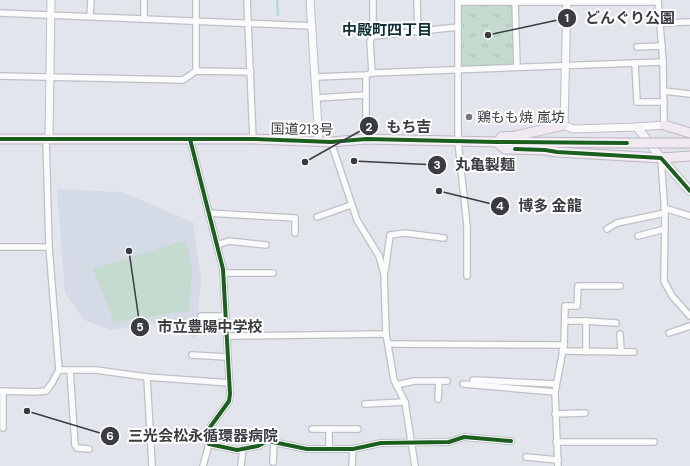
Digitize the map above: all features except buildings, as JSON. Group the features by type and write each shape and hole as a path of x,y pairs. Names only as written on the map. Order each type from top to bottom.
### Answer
{"highway":[{"path":"458,141 514,136 564,125"},
{"path":"664,125 690,133"},
{"name":"国道213号","path":"0,141 48,138 253,139 319,142 366,139 496,142 690,143"},
{"path":"496,142 505,149 545,150 661,158 690,156"}],"main road":[{"path":"637,127 661,158 690,190"}],"street":[{"path":"3,428 1,391 46,391 59,370 49,247 48,138 51,0"},
{"path":"90,16 91,0"},
{"path":"144,0 144,19"},
{"path":"196,0 196,70"},
{"path":"247,0 253,139"},
{"path":"310,0 319,142"},
{"path":"372,73 370,41 373,36 373,0"},
{"path":"417,0 418,31"},
{"path":"467,276 467,226 458,141 458,1 568,1 658,1 663,62 664,125 572,128 564,125 568,1"},
{"path":"515,1 517,67"},
{"path":"0,13 312,26"},
{"path":"660,23 690,22"},
{"path":"373,36 458,27"},
{"path":"637,47 662,46"},
{"path":"316,77 459,69 663,62"},
{"path":"635,63 637,102 664,102"},
{"path":"0,76 183,80 196,70 251,72"},
{"path":"366,75 366,139"},
{"path":"664,91 690,94"},
{"path":"317,98 365,96"},
{"path":"190,139 223,273 226,316 230,394 229,401 203,437 209,444 237,450 258,446 268,441 307,449 353,449 381,443 449,442 464,437 511,441"},
{"path":"330,142 357,220 378,256 384,274"},
{"path":"661,158 665,210 664,281 672,296 690,316"},
{"path":"317,217 352,205"},
{"path":"607,229 617,223 665,210 690,216"},
{"path":"208,213 295,218 295,233"},
{"path":"638,236 665,229"},
{"path":"415,466 405,402 394,380 386,334 384,274 390,235 405,233 444,238"},
{"path":"216,245 229,241 266,245"},
{"path":"0,246 49,247"},
{"path":"223,273 273,273"},
{"path":"526,457 558,463 554,392 564,345 566,306 578,306 578,286 620,286"},
{"path":"201,316 226,316"},
{"path":"565,321 616,323"},
{"path":"586,321 586,352"},
{"path":"668,333 690,326"},
{"path":"227,336 386,334"},
{"path":"620,334 621,352"},
{"path":"388,344 564,345"},
{"path":"562,351 634,352"},
{"path":"192,355 227,357"},
{"path":"59,370 96,370 147,377 230,383"},
{"path":"70,370 75,446 78,448 89,449"},
{"path":"147,377 152,466"},
{"path":"473,380 556,384"},
{"path":"396,385 414,381 447,381"},
{"path":"438,381 438,399"},
{"path":"463,384 554,392"},
{"path":"365,404 405,402"},
{"path":"555,414 585,413"},
{"path":"312,429 358,429"},
{"path":"329,429 329,449"},
{"path":"274,442 274,462"},
{"path":"556,442 654,442"},
{"path":"203,466 209,444"},
{"path":"241,466 243,449"},
{"path":"352,466 353,449"}],"shaded area":[{"path":"57,189 122,192 193,222 201,279 196,338 178,333 168,322 111,330 84,320 65,293"}],"green space":[{"path":"465,4 510,4 514,9 514,62 510,66 465,67 461,63 461,9"},
{"path":"186,240 192,269 189,311 114,322 93,269"}],"waterway":[{"path":"277,0 278,15"}],"cycle path":[{"path":"0,139 253,139 331,142 366,139 627,143"},
{"path":"190,139 223,269 230,394 229,401 203,437 209,444 237,450 258,446 268,441 307,449 353,449 381,443 449,442 464,437 511,441"},
{"path":"515,149 661,158 690,191"}],"place":[{"name":"どんぐり公園","path":"488,35"},
{"name":"鶏もも焼 嵐坊","path":"469,117"},
{"name":"丸亀製麺","path":"354,161"},
{"name":"もち吉","path":"305,162"},
{"name":"博多 金龍","path":"439,191"},
{"name":"市立豊陽中学校","path":"129,251"},
{"name":"三光会松永循環器病院","path":"27,411"}],"district":[{"name":"中殿町四丁目","path":"387,30"}]}
